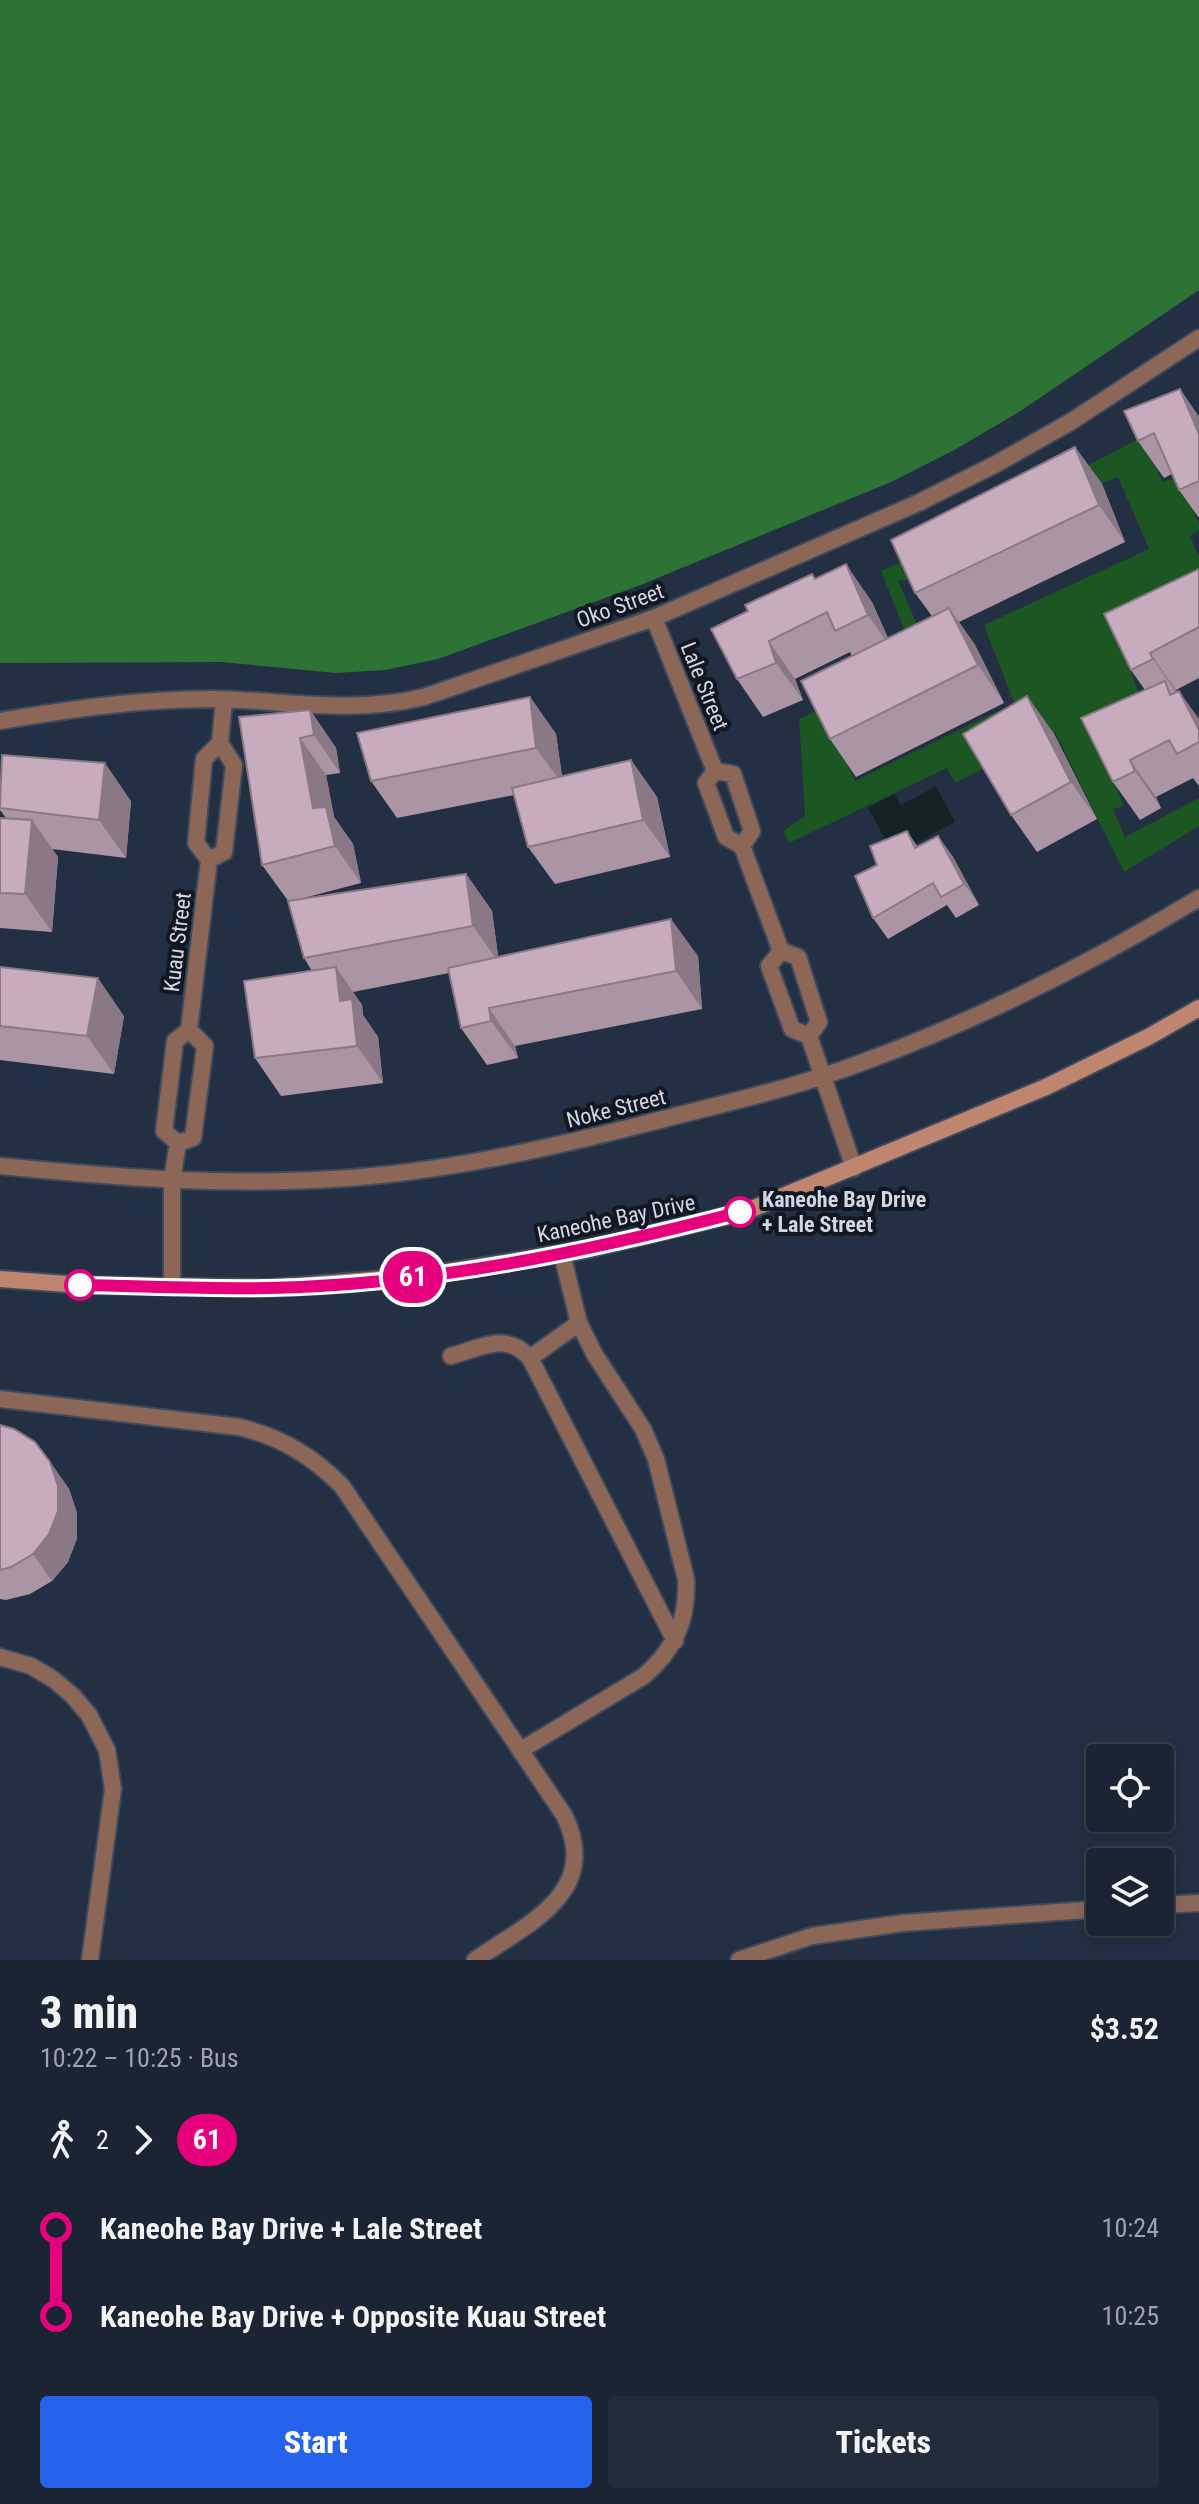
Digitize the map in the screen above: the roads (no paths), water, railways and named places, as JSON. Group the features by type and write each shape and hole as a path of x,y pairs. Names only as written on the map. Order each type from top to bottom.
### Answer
{"main road":[{"name":"Kaneohe Bay Drive","path":"0,1279 80,1285 270,1288 394,1278 562,1254 659,1234 747,1211 854,1168 1046,1087 1199,1008"}],"lane":[{"name":"Oko Street","path":"0,721 96,705 224,700 327,707 393,704 424,697 654,618 905,509 996,464 1072,421 1199,338"},
{"name":"Lale Street","path":"654,618 715,771"},
{"name":"Kuau Street","path":"209,860 224,852 234,765 220,743 224,700"},
{"name":"Kuau Street","path":"178,1143 164,1131 175,1041 189,1030 209,860 196,843 204,759 220,743"},
{"name":"Lale Street","path":"715,771 706,783 726,837 742,846 781,951"},
{"name":"Lale Street","path":"715,771 733,774 752,831 742,846"},
{"name":"Noke Street","path":"0,1166 120,1178 334,1179 415,1170 591,1138 822,1075 903,1047 1018,997 1094,959 1199,898"},
{"name":"Lale Street","path":"781,951 769,966 792,1029 809,1036 854,1168"},
{"name":"Lale Street","path":"781,951 798,957 807,983 819,1022 809,1036"},
{"name":"Kuau Street","path":"178,1143 193,1138 205,1046 189,1030"},
{"name":"Kuau Street","path":"172,1287 172,1180 178,1143"},
{"path":"521,1750 644,1676 659,1663 675,1641 685,1614 686,1579 656,1459 643,1429 595,1355 579,1323 562,1254"},
{"path":"530,1358 579,1323"},
{"path":"451,1356 500,1342 517,1346 530,1358 675,1641"},
{"path":"0,1399 239,1427 287,1443 308,1456 342,1486 521,1750 571,1830 575,1864 572,1877 556,1902 475,1960"},
{"path":"0,1657 31,1666 73,1696 89,1715 107,1750 113,1789 90,1960"},
{"path":"1174,1904 1199,1903"},
{"path":"739,1960 812,1936 903,1923 1086,1910"}],"place":[{"name":"Kaneohe Bay Drive + Lale Street","path":"740,1212"}]}
